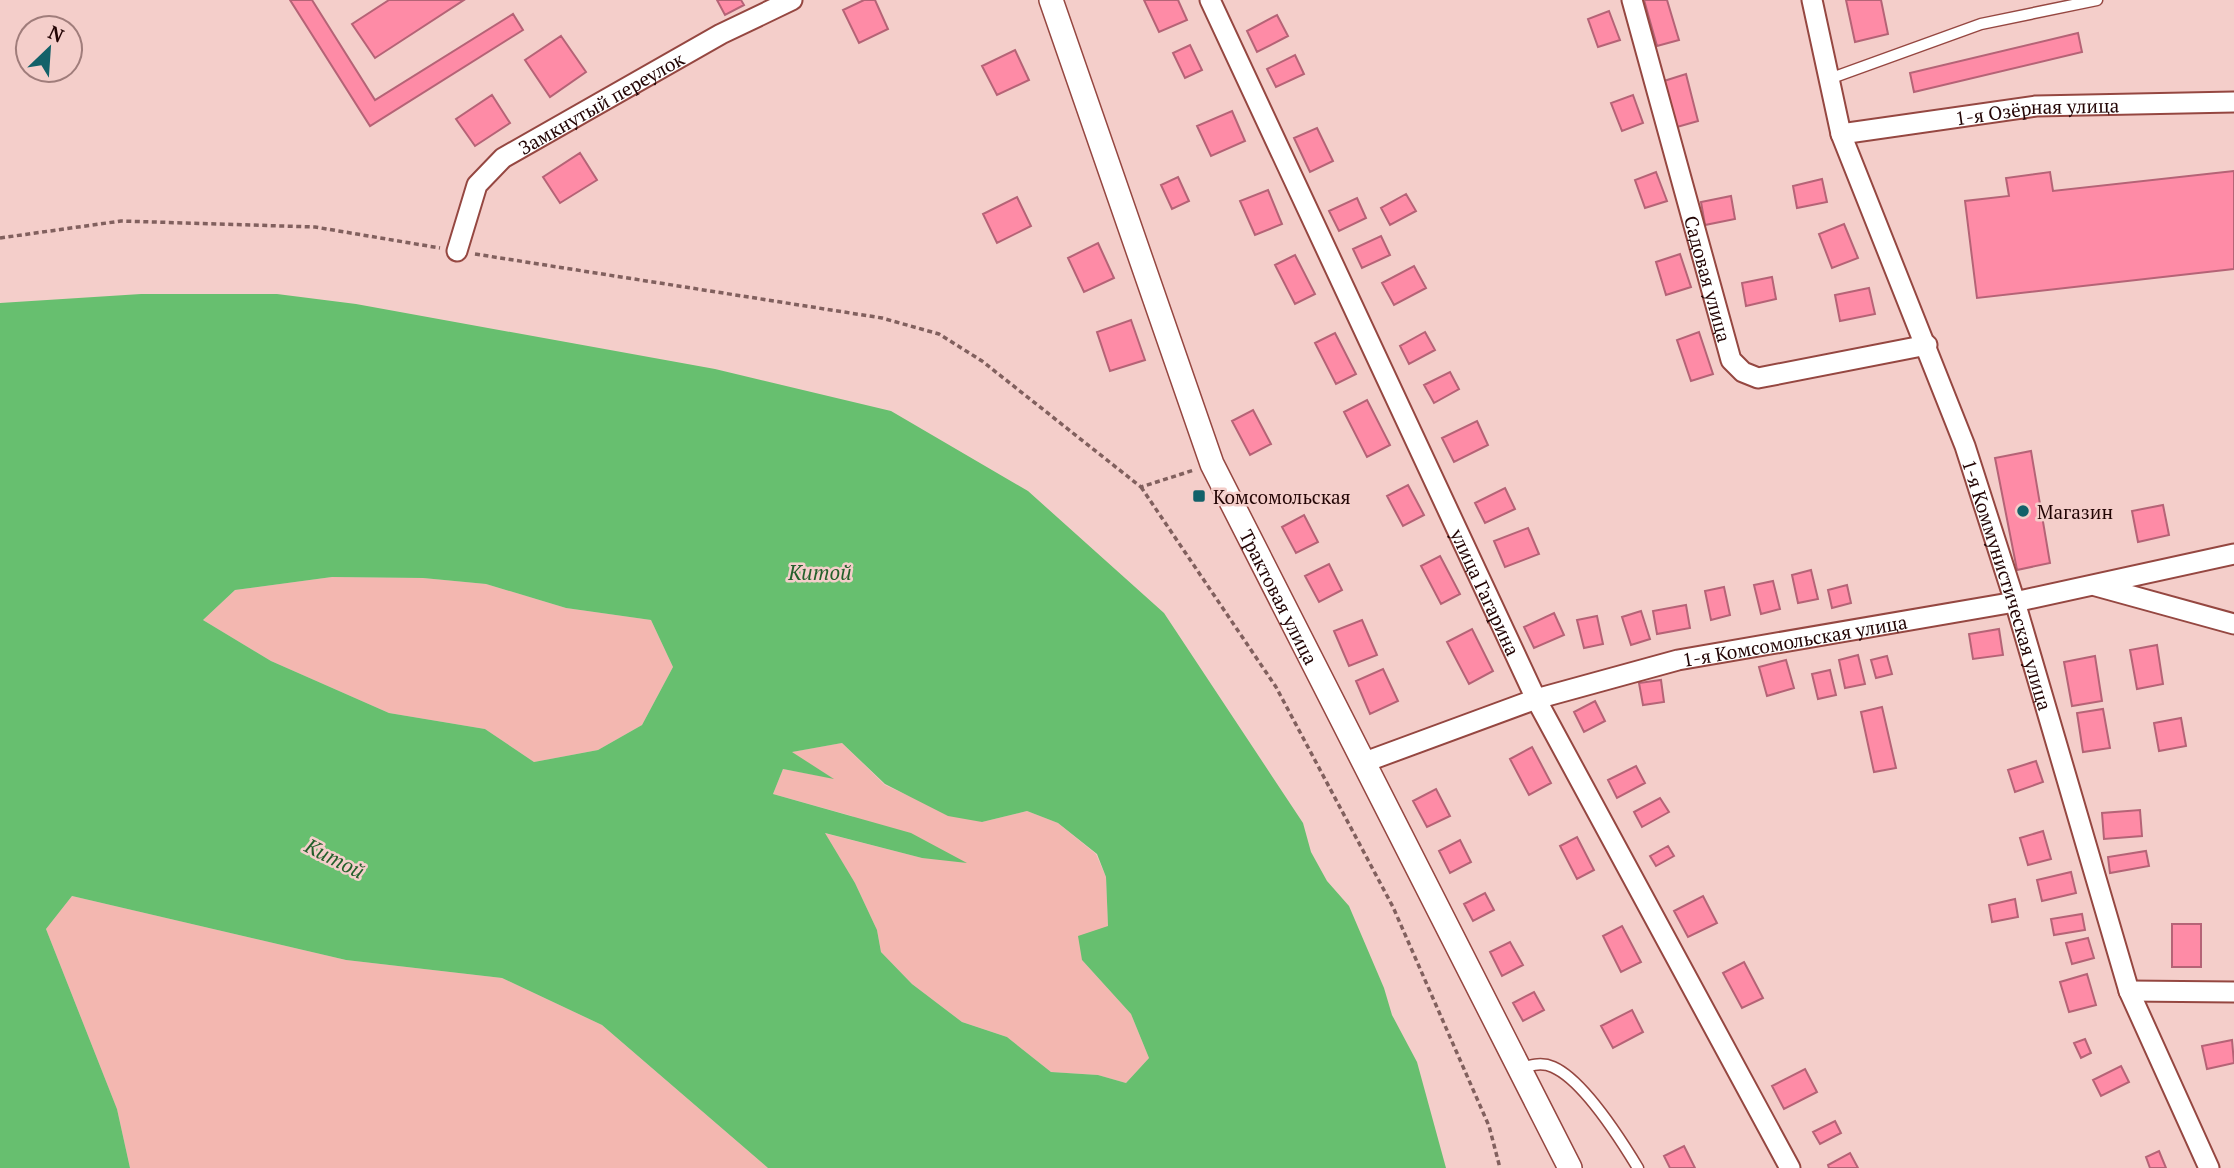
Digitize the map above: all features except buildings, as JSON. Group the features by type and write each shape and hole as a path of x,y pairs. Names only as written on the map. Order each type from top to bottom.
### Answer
{"street":[{"name":"Замкнутый переулок","path":"457,251 477,185 503,158 721,33 792,0"},
{"name":"Трактовая улица","path":"1051,0 1212,464 1570,1168"},
{"name":"улица Гагарина","path":"1210,0 1536,699 1790,1168"},
{"name":"Садовая улица","path":"1632,0 1731,360 1743,372 1758,378 1927,345"},
{"name":"1-я Коммунистическая улица","path":"1812,0 1842,134 1965,446 2015,601 2129,991 2209,1168"},
{"name":"1-я Озёрная улица","path":"1842,134 2036,106 2234,102"},
{"name":"1-я Комсомольская улица","path":"1365,762 1536,699 1678,660 2015,601 2234,554"},
{"path":"2091,584 2234,624"},
{"path":"2129,991 2234,992"}],"lane":[{"path":"1829,79 1981,24 2097,0"},
{"path":"1521,1068 1539,1063 1567,1075 1617,1132 1638,1168"}],"path":[{"path":"0,238 121,221 314,227 882,318 939,334 982,361 1141,487 1276,687 1393,907 1489,1126 1500,1168"},
{"path":"1141,487 1212,464"}],"shaded area":[{"path":"332,577 423,578 486,584 566,608 651,620 673,667 642,725 598,750 534,762 485,729 389,713 271,661 203,620 235,590"},
{"path":"842,743 885,785 907,795 982,822 1027,811 1058,823 1096,854 1106,877 1108,927 1082,960 1131,1014 1149,1058 1126,1083 1098,1075 1051,1072 1007,1037 962,1022 912,984 881,952 877,930 855,883 824,833 922,858 852,816 773,794 783,769 832,778 791,752"},
{"path":"72,896 346,960 502,978 602,1025 768,1168 130,1168 117,1109 46,929"}],"water":[{"name":"Китой","path":"141,294 277,294 356,304 715,369 891,411 1028,491 1164,613 1303,823 1311,852 1327,881 1349,906 1384,988 1392,1015 1417,1062 1446,1168 768,1168 602,1025 502,978 346,960 72,896 46,929 117,1109 130,1168 0,1168 0,303","holes":["332,577 423,578 486,584 566,608 651,620 673,667 642,725 598,750 534,762 485,729 389,713 271,661 203,620 235,590","842,743 885,784 948,816 982,822 1027,811 1058,823 1097,854 1106,877 1108,926 1078,936 1082,960 1131,1014 1149,1058 1126,1083 1098,1075 1051,1072 1007,1037 962,1022 912,984 881,952 877,930 855,883 825,833 922,858 967,863 911,833 773,794 783,769 834,779 792,752"]}],"place":[{"name":"Комсомольская","path":"1199,496"},
{"name":"Магазин","path":"2023,511"}]}
